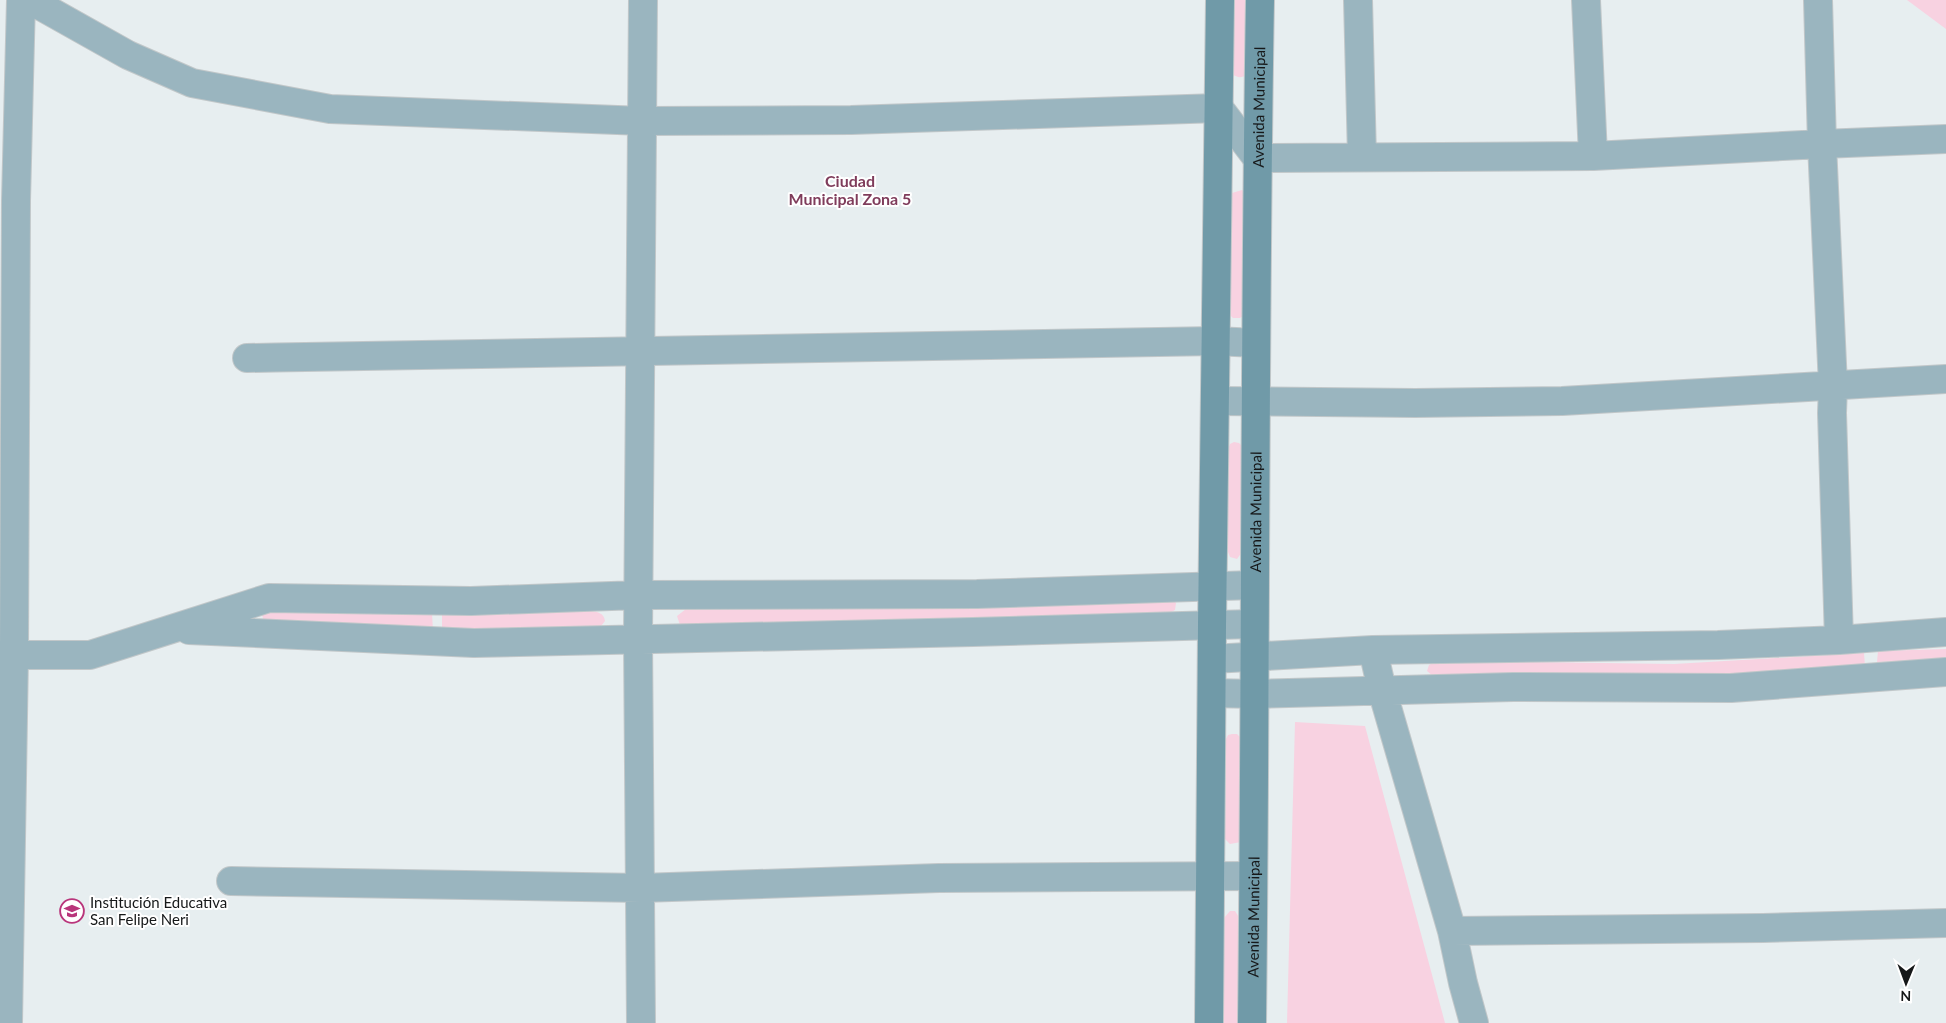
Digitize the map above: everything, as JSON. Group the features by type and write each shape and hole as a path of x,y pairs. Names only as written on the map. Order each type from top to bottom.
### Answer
{"street":[{"path":"8,1023 8,201 21,0"},
{"path":"30,0 128,55 192,83 330,109 644,121 851,120 1219,108"},
{"path":"641,1023 638,638 644,121 643,0"},
{"path":"1209,1023 1212,586 1220,0"},
{"name":"Avenida Municipal","path":"1252,1023 1255,401 1260,0"},
{"path":"1358,0 1362,157"},
{"path":"1586,0 1593,156"},
{"path":"1818,0 1822,144 1833,386 1832,413 1839,640"},
{"path":"1219,108 1257,158 1593,156 1940,137"},
{"path":"247,358 931,345 1215,341 1256,343"},
{"path":"1216,401 1415,403 1562,401 1946,379"},
{"path":"7,655 90,655 269,598 471,601 639,595 977,594 1254,585"},
{"path":"172,629 474,642 973,632 1254,624"},
{"path":"1212,659 1373,650 1718,646 1946,632"},
{"path":"1373,650 1382,690 1452,932 1474,1023"},
{"path":"1212,693 1255,694 1513,687 1731,688 1946,672"},
{"path":"231,881 641,888 939,878 1254,876"},
{"path":"1452,932 1763,928 1946,923"}],"shaded area":[{"path":"1232,0 1249,0 1247,75 1241,77 1232,74"},
{"path":"1907,0 1946,0 1946,29"},
{"path":"1242,190 1246,194 1243,316 1233,318 1229,310 1229,198 1232,193"},
{"path":"1234,442 1242,446 1242,552 1237,559 1230,557 1228,552 1228,450 1230,444"},
{"path":"1171,598 1176,603 1175,610 1165,615 680,625 677,616 686,609 949,607"},
{"path":"264,611 432,613 433,631 264,622 262,615"},
{"path":"598,612 603,616 605,621 601,626 442,630 442,613"},
{"path":"1946,649 1946,659 1877,662 1878,651"},
{"path":"1864,653 1865,666 1674,677 1433,676 1427,671 1429,665 1433,663 1674,664"},
{"path":"1295,722 1365,726 1445,1023 1287,1023"},
{"path":"1237,734 1242,739 1241,842 1230,844 1225,839 1226,739 1228,735"},
{"path":"1230,911 1235,911 1240,919 1239,1023 1223,1023 1224,918"}],"place":[{"name":"Institución Educativa San Felipe Neri","path":"72,911"}],"district":[{"name":"Ciudad Municipal Zona 5","path":"850,189"}]}
